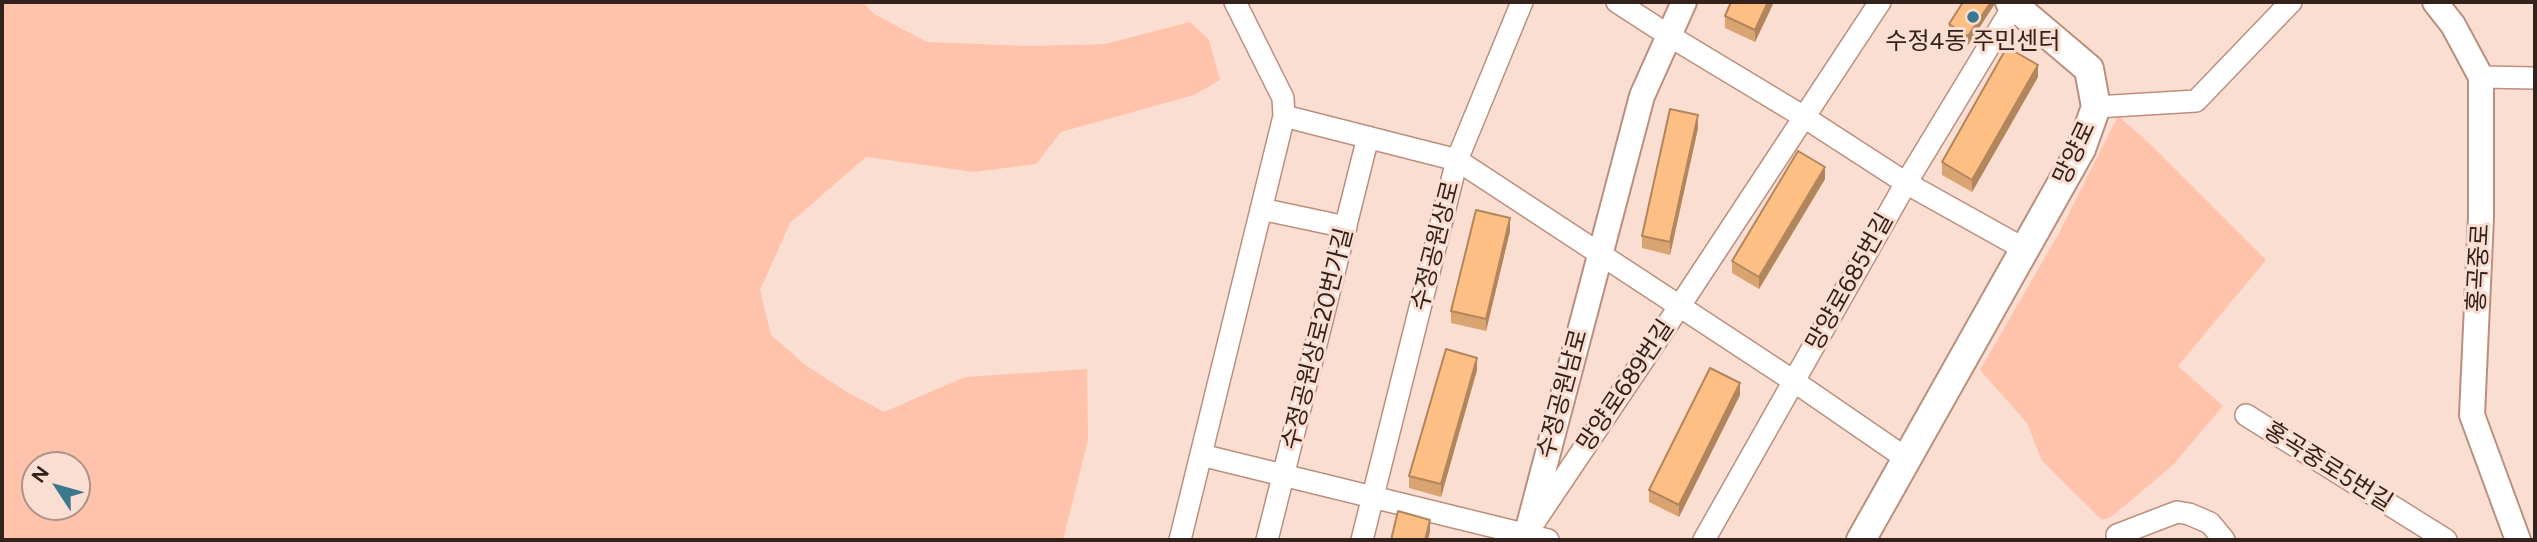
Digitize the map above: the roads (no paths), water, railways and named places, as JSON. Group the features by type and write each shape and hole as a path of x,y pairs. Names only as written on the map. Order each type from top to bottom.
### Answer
{"main road":[{"name":"망양로","path":"1861,540 2081,149 2096,107 2089,69 2012,3"}],"street":[{"path":"1180,540 1284,116 1283,98 1235,2"},
{"name":"수정공원상로","path":"1362,540 1457,160 1522,2"},
{"path":"1617,2 1906,183 2026,250"},
{"name":"수정공원남로","path":"1533,538 1600,254 1642,96 1685,2"},
{"name":"망양로689번길","path":"1533,538 1679,307 1880,2"},
{"path":"2096,107 2196,101 2291,2"},
{"name":"홍곡중로","path":"2435,2 2453,25 2481,77 2482,217 2472,415 2518,540"},
{"name":"망양로685번길","path":"1703,540 1906,183 2012,3"},
{"path":"2481,77 2535,78"},
{"path":"1284,116 1457,160 1600,254"},
{"name":"수정공원상로20번가길","path":"1267,540 1368,137"},
{"path":"1261,209 1346,227"},
{"name":"망양로689번길","path":"1600,254 1679,307"},
{"name":"망양로685번길","path":"1679,307 1795,382"},
{"path":"1795,382 1907,458"},
{"name":"홍곡중로5번길","path":"2246,415 2446,540"},
{"path":"1201,455 1533,538"},
{"path":"2117,535 2177,512 2210,523 2224,540"}],"place":[{"name":"수정4동 주민센터","path":"1973,17"}]}
